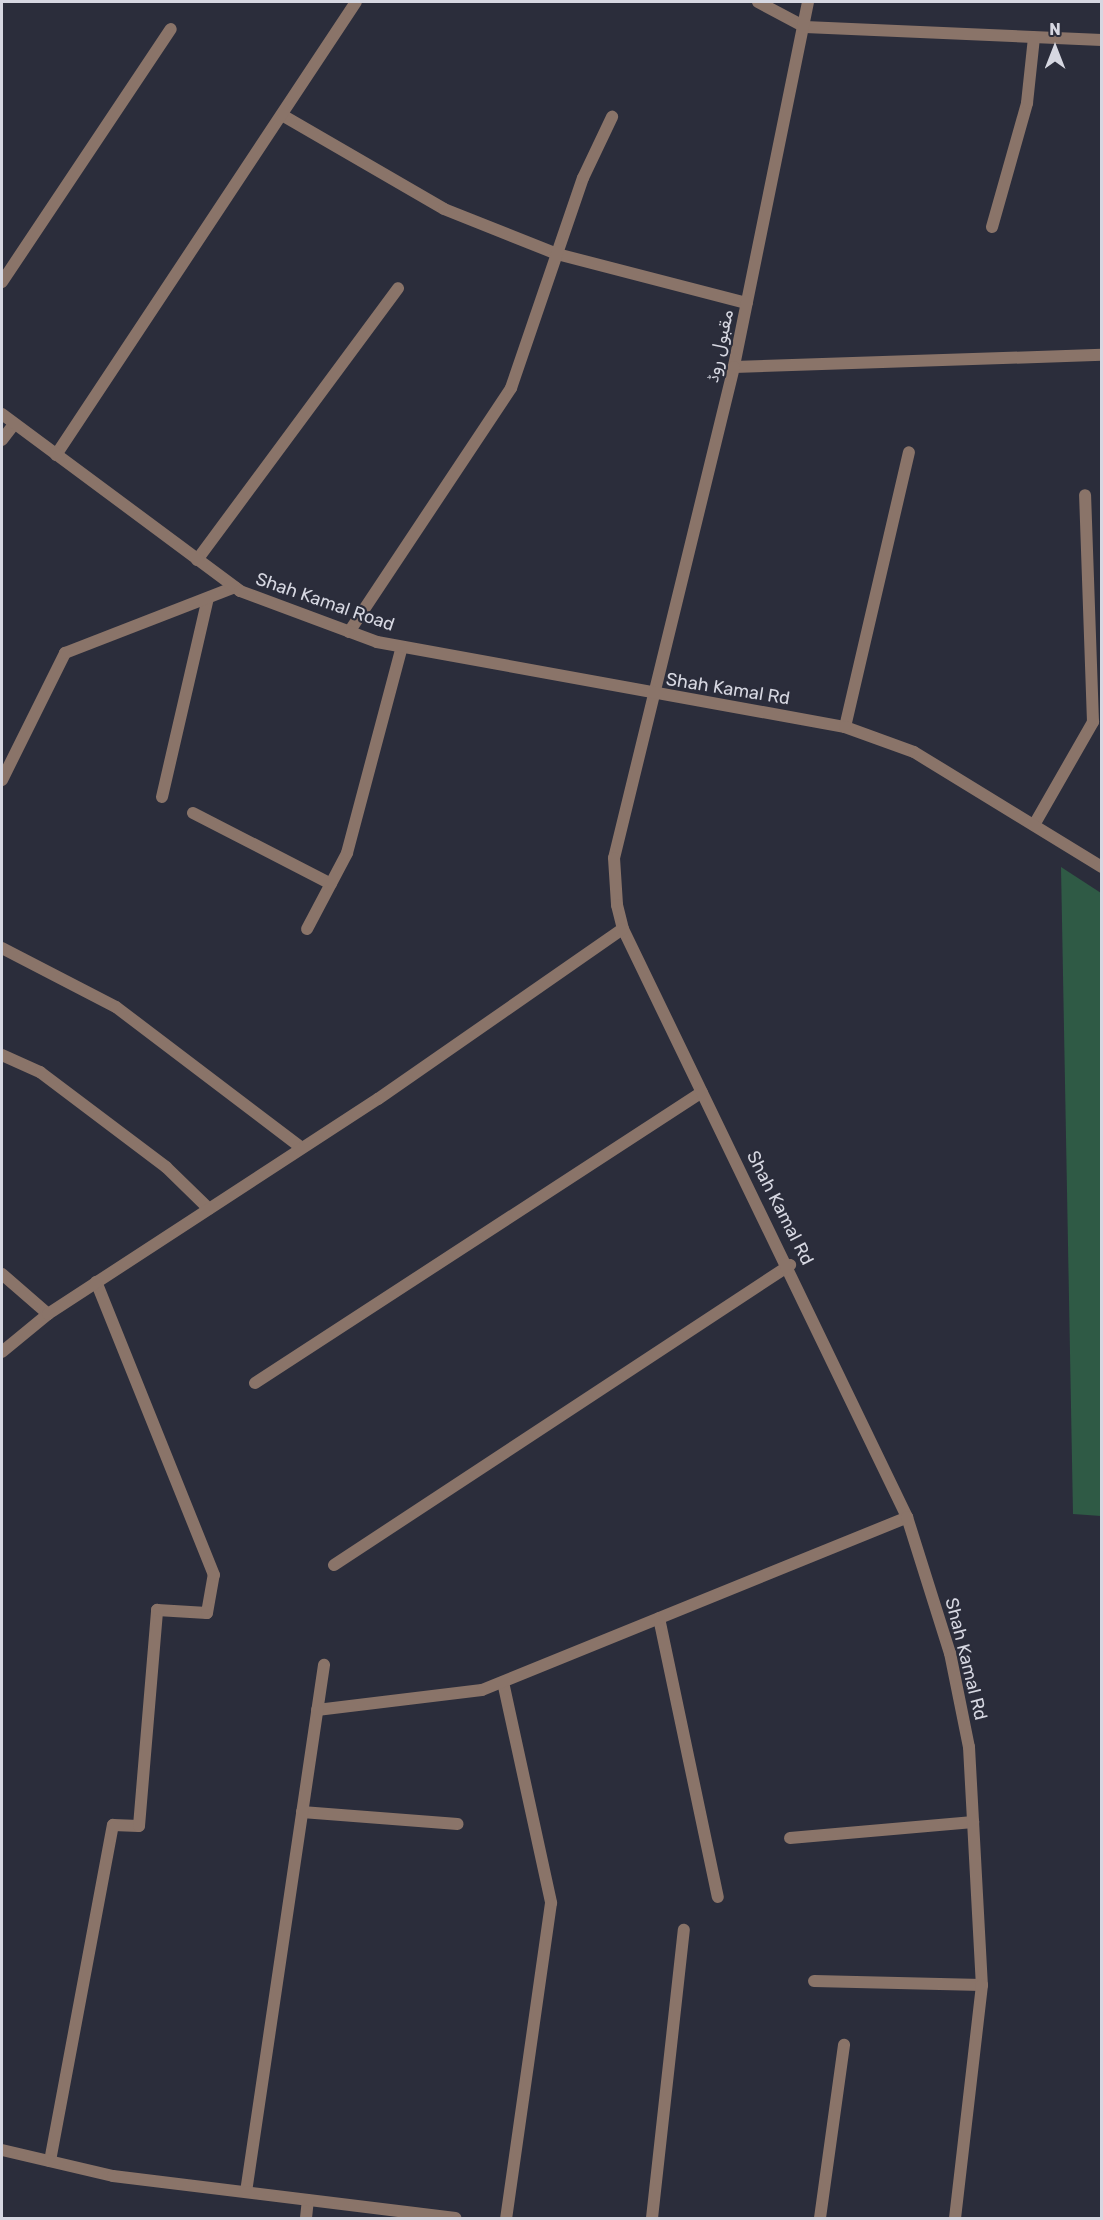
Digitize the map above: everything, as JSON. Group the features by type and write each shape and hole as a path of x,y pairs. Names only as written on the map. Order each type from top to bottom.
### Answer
{"street":[{"path":"56,455 356,2"},
{"path":"758,2 805,27 1101,40"},
{"name":"مقبول روڈ","path":"655,695 734,367 805,27 808,2"},
{"path":"2,282 171,29"},
{"path":"992,227 1027,103 1034,37"},
{"path":"282,115 444,209 557,254 747,303"},
{"path":"350,632 511,388 557,254 612,117"},
{"path":"197,560 398,288"},
{"path":"734,367 1101,355"},
{"name":"Shah Kamal Road","path":"2,414 236,587 350,632 402,647 655,695"},
{"path":"2,440 14,424"},
{"path":"845,727 909,452"},
{"path":"1034,825 1097,724 1085,495"},
{"path":"2,780 65,653 236,587"},
{"path":"162,797 208,598"},
{"path":"307,929 347,853 402,647"},
{"name":"Shah Kamal Rd","path":"955,2218 982,1985 969,1747 950,1653 907,1517 790,1265 702,1092 623,929 614,858 655,695 845,727 914,752 1101,867"},
{"path":"193,813 331,884"},
{"path":"2,1352 48,1314 302,1148 623,929"},
{"path":"2,948 116,1007 302,1148"},
{"path":"2,1055 40,1072 166,1167 209,1209"},
{"path":"255,1383 702,1092"},
{"path":"334,1565 790,1265"},
{"path":"2,1274 48,1314"},
{"path":"50,2161 113,1825 139,1826 157,1610 207,1613 213,1575 96,1282"},
{"path":"317,1710 482,1690 907,1517"},
{"path":"659,1618 718,1897"},
{"path":"246,2192 324,1665"},
{"path":"503,1682 551,1903 506,2218"},
{"path":"302,1812 458,1824"},
{"path":"790,1838 973,1822"},
{"path":"652,2218 684,1930"},
{"path":"814,1981 982,1985"},
{"path":"820,2218 844,2045"},
{"path":"2,2150 113,2176 455,2218"},
{"path":"306,2218 308,2200"}],"green space":[{"path":"1061,867 1101,893 1101,1516 1073,1514"}]}
